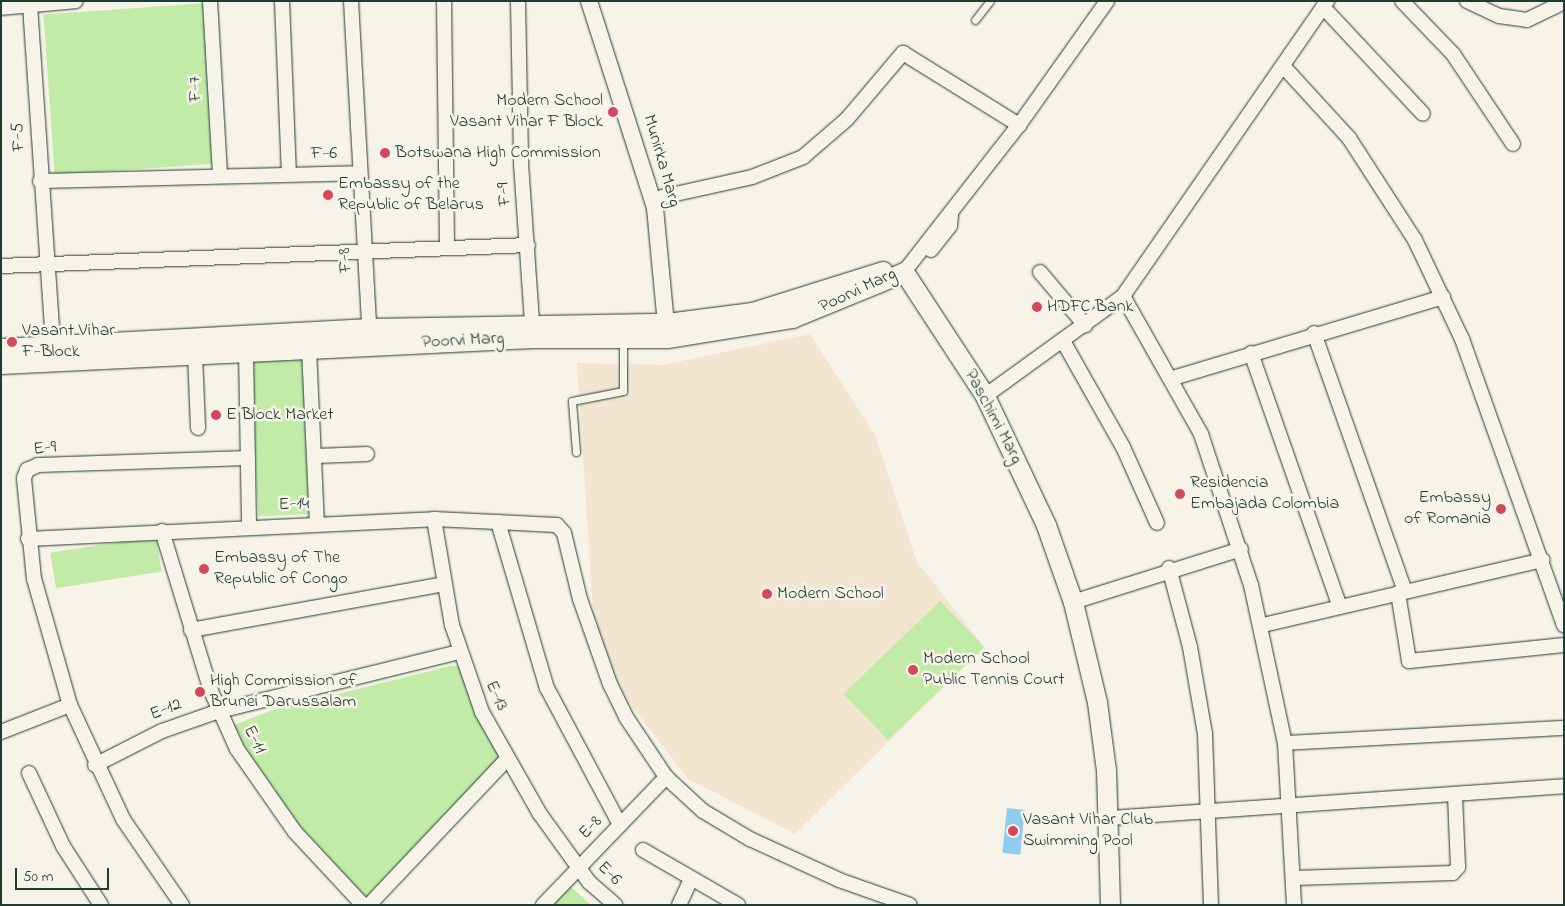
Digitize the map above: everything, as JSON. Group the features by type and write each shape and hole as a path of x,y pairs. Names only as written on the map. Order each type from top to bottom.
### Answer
{"main road":[{"name":"Poorvi Marg","path":"1,364 54,355 370,337 533,331 663,330 792,318 906,275"},
{"name":"Paschimi Marg","path":"906,275 985,396 1042,516 1073,602 1096,702 1110,818 1110,905"},
{"name":"Poorvi Marg","path":"533,331 623,338 663,330"},
{"name":"Poorvi Marg","path":"1,348 54,355 195,355 310,349 370,337"}],"street":[{"path":"1,8 76,1"},
{"name":"F-7","path":"210,1 220,174"},
{"path":"282,1 289,173"},
{"name":"F-8","path":"351,1 359,173 370,337"},
{"path":"444,1 447,248"},
{"name":"F-9","path":"518,1 533,331"},
{"name":"Munirka Marg","path":"581,1 649,208 663,330"},
{"name":"Munirka Marg","path":"589,1 653,199 663,330"},
{"path":"1402,1 1453,54 1513,144"},
{"path":"1467,1 1499,16 1527,20 1564,2"},
{"path":"906,275 950,226 951,215 1019,126 1102,3"},
{"path":"985,396 1123,296 1325,4 1423,114"},
{"name":"F-5","path":"30,5 40,181 54,355"},
{"path":"653,199 752,177 803,157 847,119 903,53 1019,126"},
{"path":"1283,66 1370,165 1443,296 1543,560 1564,625"},
{"name":"F-6","path":"40,181 220,174 359,173"},
{"path":"1,266 48,266 528,245"},
{"path":"1040,272 1085,325"},
{"path":"1123,296 1173,378 1201,434 1241,549 1263,625 1285,743 1294,905"},
{"path":"1173,378 1314,333 1443,296"},
{"path":"1314,333 1402,592 1409,661 1564,645"},
{"path":"1063,341 1123,446 1157,523"},
{"path":"310,349 318,522"},
{"path":"246,352 249,525"},
{"path":"1251,353 1340,607"},
{"path":"195,355 198,428"},
{"path":"316,456 367,454"},
{"name":"E-9","path":"182,905 123,819 95,765 70,705 44,622 28,539 24,478 31,467 248,458"},
{"name":"E-14","path":"28,539 249,525 434,519 562,528 584,613 610,684 626,717 666,777"},
{"name":"E-13","path":"434,519 444,584 459,652 473,694 506,760 578,868"},
{"path":"498,522 547,688 620,825"},
{"name":"E-11","path":"162,531 191,630 219,711 272,803 363,905"},
{"path":"1073,602 1170,568 1241,549"},
{"path":"1263,625 1543,560"},
{"path":"1170,568 1198,682 1208,812 1211,905"},
{"path":"191,630 444,584"},
{"name":"E-12","path":"95,765 162,731 219,711 459,652"},
{"path":"1,732 70,705"},
{"path":"1285,743 1564,728"},
{"path":"369,905 506,760"},
{"path":"29,773 63,846 101,905"},
{"path":"666,777 704,811 750,839 839,880 910,905"},
{"name":"E-8","path":"543,905 666,777"},
{"path":"1110,818 1290,808 1564,786"},
{"path":"1294,878 1453,873 1458,867 1455,795"},
{"path":"643,850 738,905"},
{"name":"E-6","path":"578,868 615,905"},
{"path":"679,905 691,879"}],"lane":[{"path":"975,20 990,1"},
{"path":"576,452 572,400 623,391 623,338"}],"shaded area":[{"name":"Modern School","path":"810,334 875,435 917,562 984,647 795,834 688,779 623,695 594,627 577,363 662,365"}],"green space":[{"path":"207,3 218,164 55,175 43,14"},
{"path":"302,356 310,514 258,517 250,359"},
{"path":"156,536 162,572 56,588 50,553"},
{"name":"Modern School Public Tennis Court","path":"940,601 984,647 888,740 844,694"},
{"path":"450,666 460,666 469,696 502,762 368,901 301,832 259,776 234,725 270,711"},
{"path":"570,886 591,905 553,905"}],"water":[{"name":"Vasant Vihar Club Swimming Pool","path":"1007,808 1025,810 1020,855 1002,853"}],"place":[{"name":"Modern School Vasant Vihar F Block","path":"613,112"},
{"name":"Botswana High Commission","path":"385,153"},
{"name":"Embassy of the Republic of Belarus","path":"328,195"},
{"name":"HDFC Bank","path":"1037,307"},
{"name":"Vasant Vihar F-Block","path":"12,342"},
{"name":"E Block Market","path":"216,415"},
{"name":"Residencia Embajada Colombia","path":"1180,494"},
{"name":"Embassy of Romania","path":"1501,509"},
{"name":"Embassy of The Republic of Congo","path":"204,569"},
{"name":"Modern School","path":"767,594"},
{"name":"Modern School Public Tennis Court","path":"913,670"},
{"name":"High Commission of Brunei Darussalam","path":"200,692"},
{"name":"Vasant Vihar Club Swimming Pool","path":"1013,831"}]}
